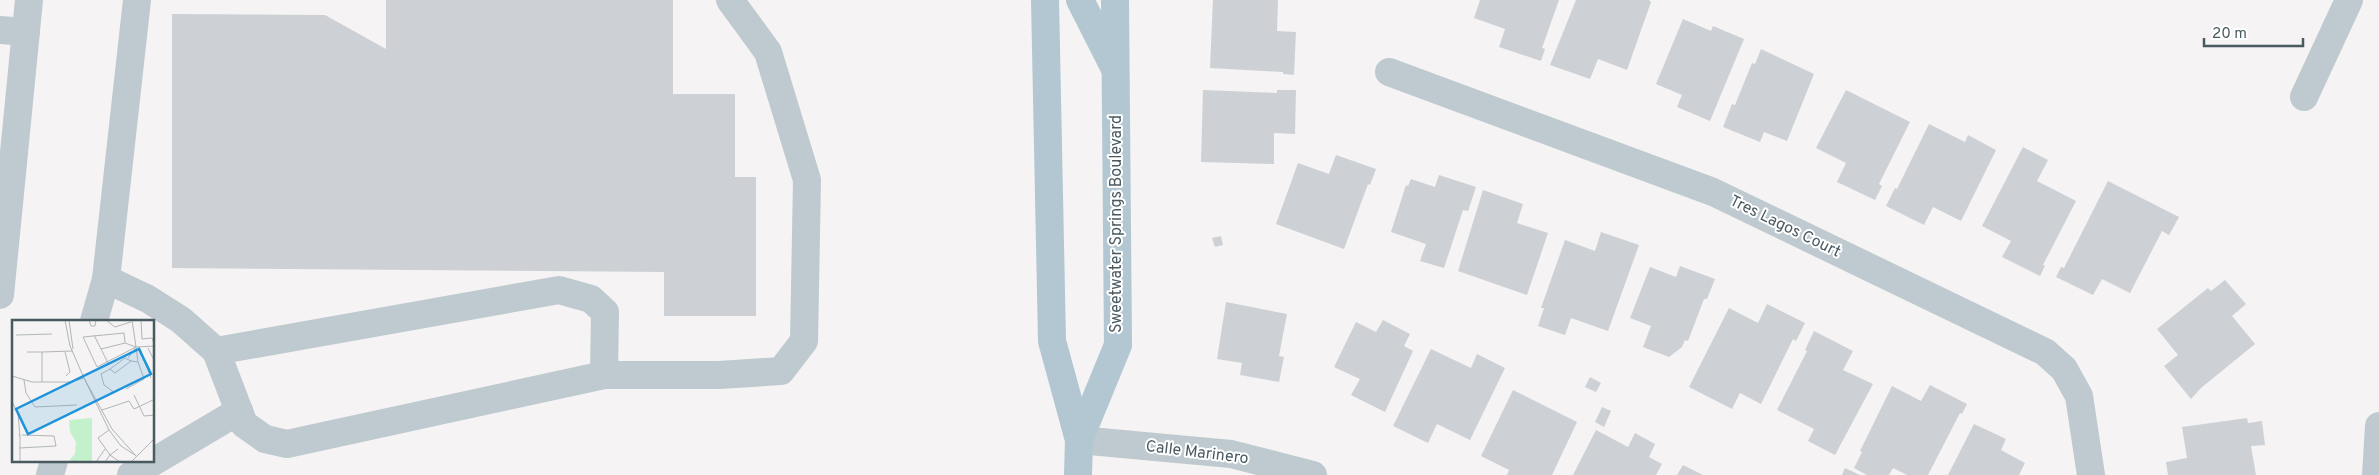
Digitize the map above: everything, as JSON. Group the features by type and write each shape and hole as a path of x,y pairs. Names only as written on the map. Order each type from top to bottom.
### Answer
{"main road":[{"name":"Sweetwater Springs Boulevard","path":"1045,0 1052,341 1079,440 1078,475"},
{"path":"1080,0 1115,71"},
{"name":"Sweetwater Springs Boulevard","path":"1079,440 1118,346 1115,0"}],"street":[{"path":"0,294 13,31 29,0"},
{"path":"94,320 106,279 137,0"},
{"path":"106,279 148,299 181,320 216,351 244,424 264,439 287,444 604,374 718,375 781,371 804,341 807,180 768,52 730,0"},
{"path":"2304,97 2349,0"},
{"name":"Tres Lagos Court","path":"1390,72 1713,192 2045,352 2064,368 2079,396 2091,475"},
{"path":"216,351 559,290 592,299 605,312 604,374"},
{"path":"155,461 239,411"},
{"path":"2376,475 2379,426"},
{"name":"Calle Marinero","path":"1079,440 1231,454 1313,475"},
{"path":"50,475 54,462"},
{"path":"131,475 153,462"}],"building":[{"path":"386,0 673,0 673,94 735,94 735,177 756,177 756,316 664,316 664,272 172,268 172,14 325,15 386,49"},
{"path":"1213,0 1278,0 1277,31 1296,32 1294,75 1283,74 1283,72 1210,68"},
{"path":"1480,0 1559,0 1542,48 1545,49 1541,61 1499,47 1505,29 1474,18"},
{"path":"1576,0 1649,0 1651,2 1627,70 1598,59 1590,79 1550,65"},
{"path":"1683,19 1711,31 1713,26 1744,39 1710,121 1677,107 1682,95 1656,84"},
{"path":"1761,49 1814,74 1787,141 1764,132 1760,142 1723,127 1732,104 1735,105 1752,63 1755,64"},
{"path":"1203,90 1277,93 1277,90 1296,90 1295,134 1274,133 1274,164 1201,162"},
{"path":"1846,90 1910,122 1879,184 1882,186 1875,200 1837,182 1846,163 1816,148"},
{"path":"1929,124 1965,142 1968,135 1996,150 1961,221 1933,207 1924,225 1886,206 1895,188 1897,189"},
{"path":"2023,147 2048,160 2037,181 2076,201 2043,265 2045,266 2040,276 2002,257 2011,241 1982,226"},
{"path":"1336,155 1376,169 1370,185 1368,184 1344,249 1276,224 1298,163 1329,174"},
{"path":"1439,175 1476,187 1468,211 1463,210 1444,268 1420,261 1426,244 1391,232 1406,185 1408,186 1411,179 1435,187"},
{"path":"2108,181 2179,217 2169,235 2162,231 2130,293 2102,279 2093,295 2056,277 2061,267 2064,268"},
{"path":"1483,190 1523,204 1517,223 1548,233 1527,295 1458,271"},
{"path":"1601,232 1639,245 1608,331 1571,318 1565,335 1538,326 1544,308 1541,308 1565,240 1595,251"},
{"path":"1221,236 1223,245 1215,247 1212,238"},
{"path":"1680,266 1715,279 1707,299 1704,299 1688,341 1685,340 1682,347 1669,357 1643,347 1651,326 1630,318 1650,267 1676,277"},
{"path":"2225,280 2246,304 2232,316 2255,344 2201,388 2191,399 2164,366 2178,355 2157,329 2208,288 2211,291"},
{"path":"1226,302 1287,314 1279,356 1284,357 1279,382 1240,375 1242,363 1217,359"},
{"path":"1767,304 1805,323 1796,341 1793,339 1761,404 1740,393 1732,409 1689,387 1729,308 1758,323"},
{"path":"1383,320 1410,334 1404,346 1413,351 1385,412 1351,395 1360,379 1334,367 1356,322 1376,332"},
{"path":"1814,331 1853,351 1843,370 1873,384 1835,455 1808,441 1814,429 1777,410 1807,351 1805,350"},
{"path":"1431,349 1471,368 1477,354 1505,368 1470,440 1437,424 1428,443 1393,426"},
{"path":"1590,377 1601,383 1596,392 1585,387"},
{"path":"1930,385 1967,404 1962,414 1960,413 1928,475 1907,475 1893,468 1889,475 1867,475 1854,468 1862,452 1860,451 1892,386 1921,401"},
{"path":"1513,390 1577,422 1552,475 1507,475 1509,470 1481,456"},
{"path":"1602,407 1611,411 1604,427 1595,422"},
{"path":"2247,418 2248,423 2262,421 2265,445 2251,446 2256,475 2168,475 2166,462 2187,458 2182,427"},
{"path":"1974,424 2006,439 2001,450 2025,463 2019,475 1948,475"},
{"path":"1596,430 1628,447 1635,433 1655,444 1649,457 1662,464 1656,475 1573,475"},
{"path":"1683,465 1703,475 1677,475"},
{"path":"1845,468 1860,475 1842,475"}]}
